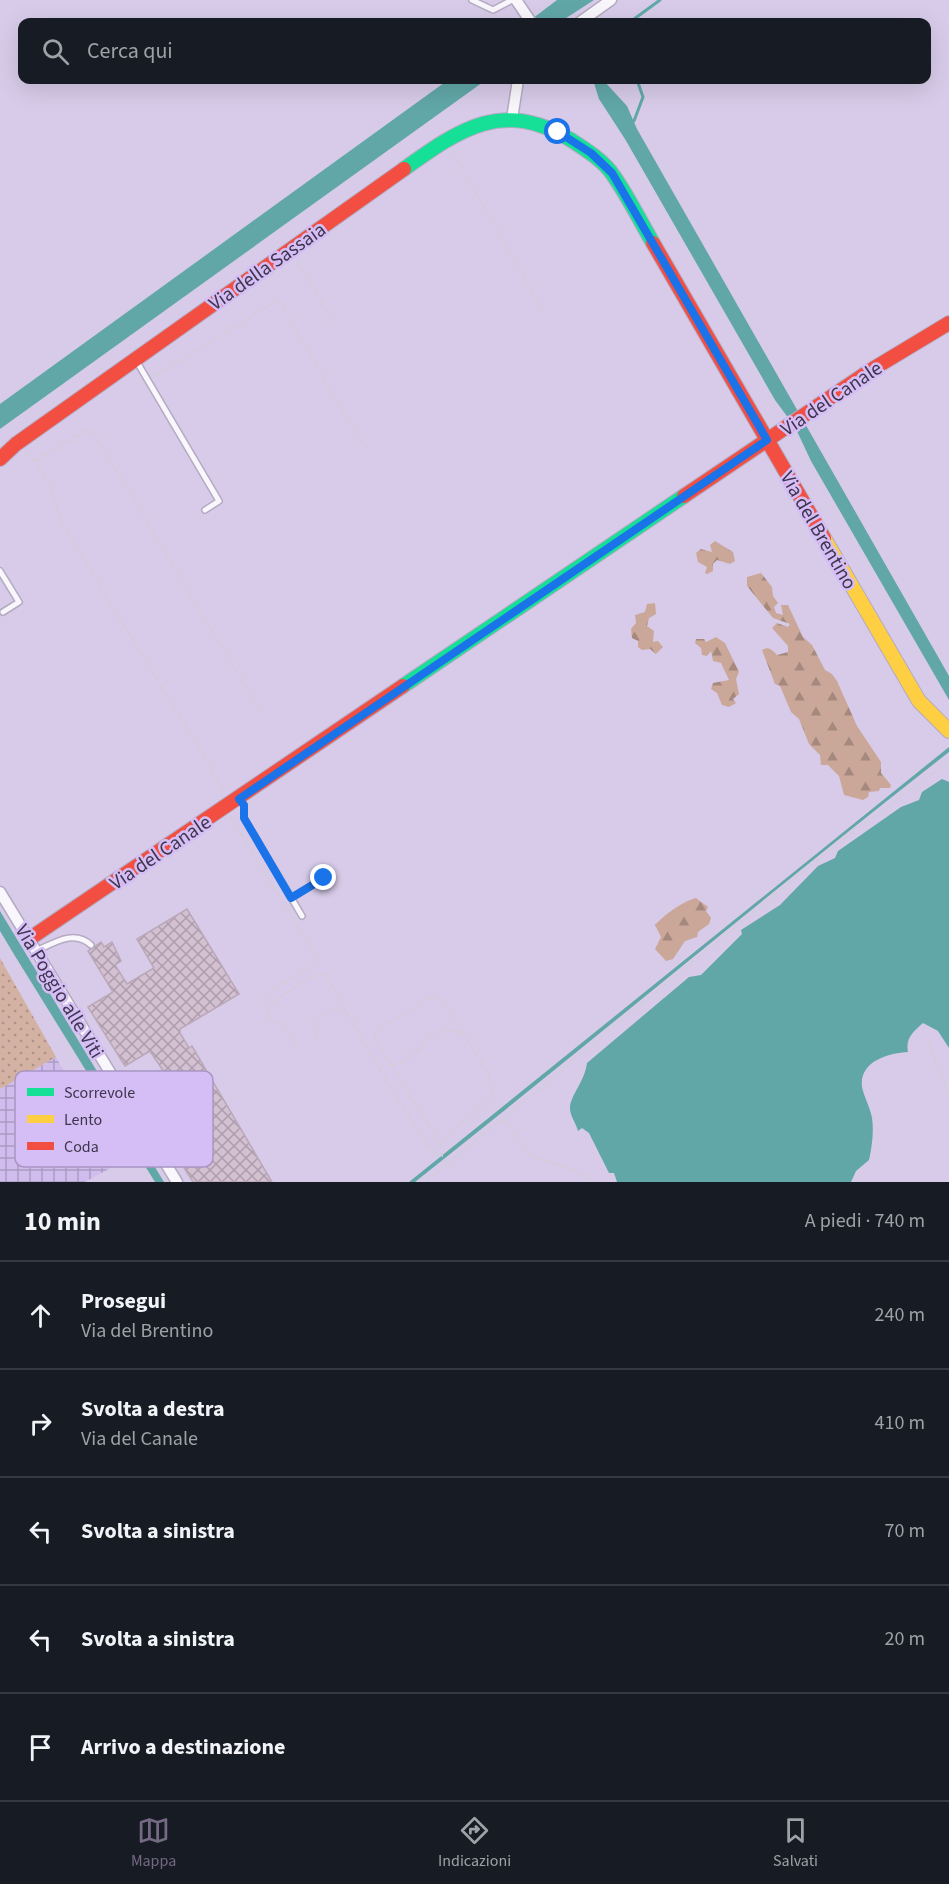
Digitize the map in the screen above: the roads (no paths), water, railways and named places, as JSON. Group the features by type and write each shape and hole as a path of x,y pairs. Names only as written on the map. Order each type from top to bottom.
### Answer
{"street":[{"path":"586,18 611,0"},
{"path":"511,1 528,18"},
{"path":"512,119 517,84"},
{"name":"Via della Sassaia","path":"0,459 16,444 134,358 446,140 493,119 512,119"},
{"name":"Via del Brentino","path":"512,119 534,123 558,132 591,153 612,173 919,701 949,731"},
{"name":"Via del Canale","path":"32,945 232,804 870,370 949,323"},
{"name":"Via Poggio alle Viti","path":"0,892 109,1071"},
{"name":"Via Poggio alle Viti","path":"168,1167 177,1182"}],"lane":[{"path":"472,0 493,10 511,1"},
{"path":"134,358 219,501 205,510"},
{"path":"0,571 19,602 3,612"},
{"path":"232,804 244,805 244,818 302,916"},
{"path":"291,898 324,878"},
{"path":"32,945 70,937 85,939 92,945"}],"waterway":[{"path":"635,18 660,0"},
{"path":"634,121 643,97 638,84"}]}
